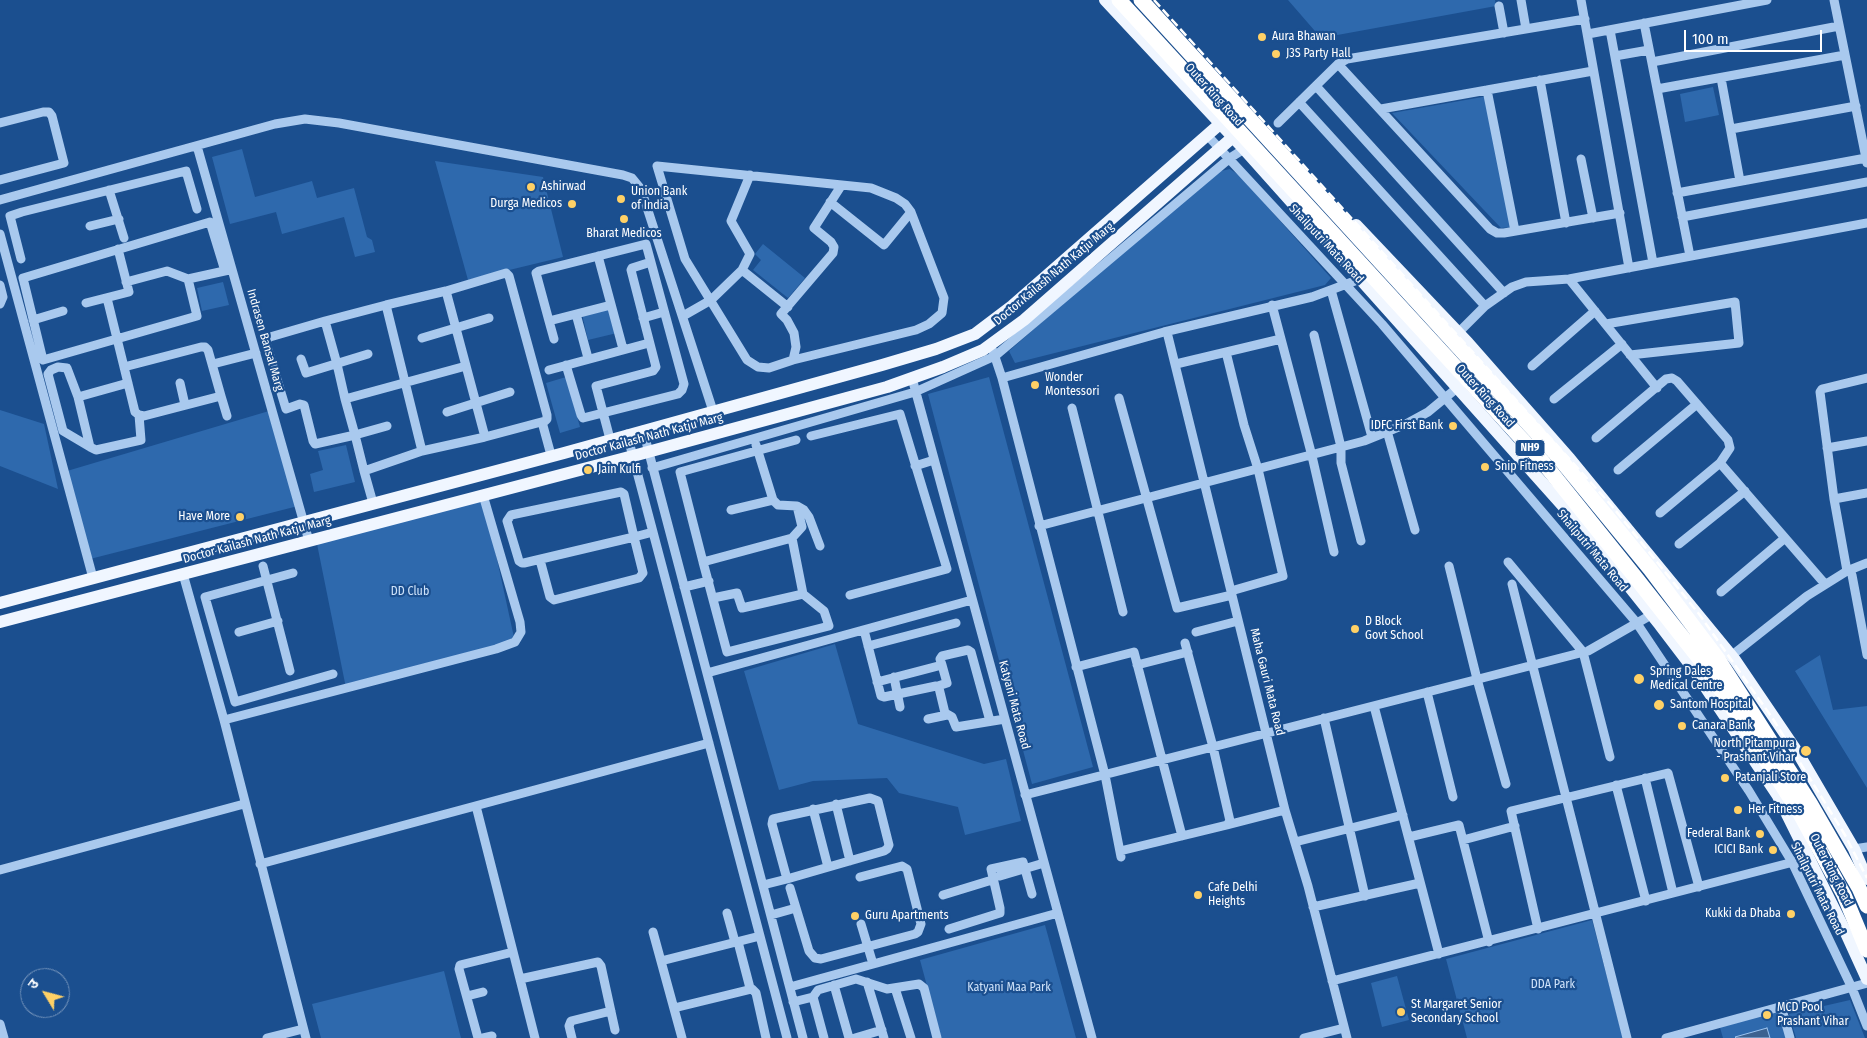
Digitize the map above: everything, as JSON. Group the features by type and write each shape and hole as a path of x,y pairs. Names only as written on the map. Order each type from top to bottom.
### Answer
{"highway":[{"name":"Outer Ring Road","path":"1119,0 1542,461 1636,578 1706,667 1799,812 1844,895 1867,950"},
{"name":"Outer Ring Road","path":"1141,0 1555,453 1650,569 1718,659 1810,804 1859,888 1867,906"}],"main road":[{"name":"Outer Ring Road","path":"1105,0 1221,123 1580,525 1692,667 1778,796 1867,979"},
{"name":"Outer Ring Road","path":"1150,0 1458,333 1570,459 1733,658 1861,848 1867,879"},
{"name":"Doctor Kailash Nath Katju Marg","path":"0,603 882,365 936,349 975,334 1012,306 1221,123"},
{"name":"Doctor Kailash Nath Katju Marg","path":"0,622 633,456 887,387 982,350 993,350 1024,320 1233,137"},
{"path":"1347,265 1373,243"},
{"path":"1060,264 1072,278"},
{"path":"1620,576 1648,554"},
{"path":"1749,752 1784,732"}],"street":[{"path":"1521,0 1526,29"},
{"path":"1581,0 1629,268"},
{"path":"1588,34 1767,0"},
{"path":"1677,193 1866,161 1834,0"},
{"path":"1499,6 1504,33"},
{"path":"1278,122 1338,64 1347,59 1585,19"},
{"path":"1644,23 1690,256"},
{"path":"1652,62 1839,26"},
{"path":"1610,30 1653,263"},
{"path":"1615,56 1649,50"},
{"path":"1657,89 1846,55"},
{"path":"1338,64 1490,229 1497,233 1620,213"},
{"path":"1381,109 1593,71"},
{"path":"1721,78 1740,181"},
{"path":"1540,80 1566,223"},
{"path":"1316,86 1504,293"},
{"path":"1487,90 1515,231"},
{"path":"1299,102 1486,306"},
{"path":"1731,129 1856,106"},
{"path":"0,123 49,112 52,116 68,181"},
{"path":"0,200 275,124 305,119 348,125 623,175 632,178 641,189 713,411"},
{"name":"Shailputri Mata Road","path":"1208,135 1382,324 1636,622 1749,791 1792,862 1852,988 1867,1026"},
{"name":"Indrasen Bansal Marg","path":"197,146 229,270 256,353 309,541"},
{"path":"652,468 915,392 993,350 1230,158 1244,149"},
{"path":"1581,159 1593,218"},
{"path":"0,180 64,163"},
{"path":"656,166 750,175 871,188 896,198 905,204 911,212 944,298 942,313 929,324 916,330 793,360 769,368 758,366 748,360 685,259 656,166"},
{"path":"21,259 10,216 22,212 186,171 197,208"},
{"path":"682,316 711,300 742,270 750,254 731,221 750,175"},
{"path":"1682,217 1867,182"},
{"path":"793,360 796,347 794,333 787,320 781,314 833,253 834,248 831,242 814,228 841,186"},
{"path":"109,190 124,238"},
{"path":"16,196 18,209 22,212"},
{"path":"830,202 884,246 911,212"},
{"path":"90,226 119,219"},
{"path":"126,282 167,270 188,278 229,270 210,222 23,278 43,360 198,316 188,278"},
{"path":"1458,333 1486,306 1512,286 1526,282 1569,279 1867,223"},
{"path":"0,235 92,578"},
{"path":"554,339 536,273 645,244 684,384 682,390 678,394 583,418 566,365"},
{"path":"86,303 129,292 118,249"},
{"path":"598,256 623,349"},
{"path":"610,439 596,386 655,370 656,367 631,269 651,262"},
{"path":"742,270 788,307"},
{"path":"364,471 422,451 486,437 547,419 548,415 509,276 506,273 446,291 386,305 270,337 266,343 286,409 300,404 304,406 312,441 315,444 387,426"},
{"path":"1569,279 1657,388"},
{"path":"1002,378 1167,332 1272,305 1312,297 1360,280"},
{"path":"0,285 4,297 0,304"},
{"path":"1331,290 1372,437"},
{"path":"446,291 486,437"},
{"path":"90,447 78,397 67,368 58,366 48,374 63,431 90,447 96,450 141,440 139,415 136,412 106,298"},
{"path":"1606,324 1735,302 1739,343 1630,355"},
{"path":"386,305 422,451"},
{"path":"549,320 611,305"},
{"path":"1272,305 1312,456 1334,552"},
{"path":"33,320 63,311"},
{"path":"1532,366 1595,311"},
{"path":"642,318 664,312"},
{"path":"576,314 588,358"},
{"path":"1382,324 1391,314"},
{"path":"422,338 489,318"},
{"path":"325,321 373,503"},
{"name":"Maha Gauri Mata Road","path":"1167,332 1285,810 1313,907 1347,1038"},
{"path":"1314,335 1341,447 1340,463 1361,541"},
{"path":"1176,364 1281,339"},
{"path":"549,370 649,343"},
{"path":"1554,399 1622,344"},
{"path":"124,367 201,347 208,350 227,416"},
{"path":"993,350 1002,378 1104,775 1120,854 1285,810"},
{"path":"1119,398 1177,608 1283,576 1258,470 1226,352"},
{"path":"213,364 256,353"},
{"path":"301,359 306,373 368,354"},
{"path":"345,399 466,366"},
{"name":"Katyani Mata Road","path":"912,378 1092,1038"},
{"path":"1596,438 1666,379 1672,378 1677,381 1728,440 1730,448 1720,463 1660,513"},
{"path":"1867,378 1822,389 1820,396 1834,499 1867,655"},
{"path":"78,397 128,383"},
{"path":"180,383 185,405"},
{"path":"1039,526 1312,456 1372,437 1406,424 1428,412 1457,388"},
{"path":"447,412 510,392"},
{"path":"139,415 144,416 221,396"},
{"path":"1618,470 1697,404"},
{"path":"1072,408 1123,612"},
{"path":"811,436 900,414 947,569 850,595"},
{"path":"830,416 834,430"},
{"path":"542,422 551,455"},
{"path":"750,424 773,500 778,505 797,506 804,510 809,516 820,546"},
{"path":"643,430 803,1038"},
{"path":"1387,431 1415,530"},
{"path":"627,434 787,1038"},
{"path":"792,538 803,594 824,611 829,626 728,652 702,562 680,472 796,440"},
{"path":"1827,448 1867,441"},
{"path":"916,466 934,460"},
{"path":"1720,463 1825,584"},
{"path":"540,560 550,597 556,600 639,578 643,574 634,537 624,494 620,492 511,515 507,521 519,561 524,563 540,560 634,537 653,532"},
{"path":"1679,544 1745,492"},
{"path":"1834,499 1867,493"},
{"path":"224,720 496,649 515,642 521,632 520,622 483,495"},
{"path":"731,510 773,500"},
{"path":"702,562 792,538 802,527 797,506"},
{"path":"1721,592 1785,538"},
{"path":"1508,562 1583,652 1610,757"},
{"path":"1733,658 1809,601 1867,563"},
{"path":"263,566 290,671"},
{"path":"1449,566 1506,784"},
{"path":"1733,658 1807,596 1825,584 1850,573 1867,570"},
{"path":"293,573 205,597 235,702 333,674"},
{"path":"183,574 224,720 304,1033 267,1038"},
{"path":"684,587 709,581"},
{"path":"1512,584 1627,1038"},
{"path":"713,598 737,593 742,608 803,594"},
{"path":"707,673 972,600"},
{"path":"1025,795 1588,651 1651,615"},
{"path":"1196,632 1238,621"},
{"path":"239,632 278,622"},
{"path":"868,646 956,623"},
{"path":"864,630 881,696 947,683 942,665 942,656 966,650 970,651 990,721"},
{"path":"1137,665 1187,647 1230,821 1227,825"},
{"path":"1076,667 1134,652 1182,836"},
{"path":"877,682 942,665"},
{"path":"894,678 900,707"},
{"path":"938,686 947,715"},
{"path":"1427,692 1453,797"},
{"path":"1374,706 1439,954"},
{"path":"928,719 947,715 952,717 956,727 1004,718"},
{"path":"1324,718 1365,896"},
{"path":"260,864 709,743"},
{"path":"1538,929 1511,811 1668,773 1699,887"},
{"path":"1645,778 1673,894"},
{"path":"1616,785 1646,901"},
{"path":"763,885 787,879 887,850 889,845 878,801 870,798 776,818 772,822 787,879"},
{"path":"0,870 244,804"},
{"path":"836,804 850,861"},
{"path":"476,806 535,1038"},
{"path":"812,809 828,867"},
{"path":"1295,842 1403,815"},
{"path":"1409,837 1459,825 1489,942"},
{"path":"1463,840 1514,826"},
{"path":"1332,981 1809,858"},
{"path":"944,895 1044,863"},
{"path":"790,888 809,950 815,958 821,959 914,934 920,928 921,924 908,871 905,867 902,866 860,877"},
{"path":"1025,868 1032,894"},
{"path":"949,929 999,915 1000,908 996,878"},
{"path":"1313,907 1420,882"},
{"path":"771,915 796,908"},
{"path":"727,912 750,988 756,993 766,1038"},
{"path":"790,987 1058,913"},
{"path":"861,924 872,964"},
{"path":"653,932 682,1038"},
{"path":"661,961 760,936"},
{"path":"478,1038 459,969 460,965 513,952"},
{"path":"520,979 598,962 601,966 615,1030"},
{"path":"793,1000 812,997 817,990 856,979 881,988 896,988 917,984 922,986 937,1038"},
{"path":"855,1038 883,1034 867,982"},
{"path":"1666,1038 1867,984"},
{"path":"834,985 849,1038"},
{"path":"674,1008 750,988"},
{"path":"896,988 911,1038"},
{"path":"467,996 483,992"},
{"path":"812,997 824,1038"},
{"path":"1781,1006 1790,1038"},
{"path":"572,1038 569,1026 571,1021 611,1012"},
{"path":"0,1024 4,1038"},
{"path":"1304,1038 1344,1028"}],"green space":[{"path":"1288,0 1495,0 1496,6 1321,38"},
{"path":"1713,87 1719,115 1685,122 1680,94"},
{"path":"1488,96 1513,227 1501,228 1392,113"},
{"path":"242,149 255,197 312,181 317,198 354,188 367,237 372,240 375,252 355,257 344,217 282,234 276,212 230,224 212,157"},
{"path":"435,161 543,177 563,257 468,280"},
{"path":"1230,169 1240,176 1331,278 1325,285 1015,363 1009,351 1212,173"},
{"path":"763,244 805,278 788,298 753,270 761,260 755,254"},
{"path":"223,282 229,305 202,311 197,288"},
{"path":"610,307 617,333 588,340 582,314"},
{"path":"566,377 580,427 560,433 546,383"},
{"path":"989,377 1093,767 1032,784 928,394"},
{"path":"0,410 44,424 58,489 0,466"},
{"path":"269,411 298,506 90,559 67,471"},
{"path":"346,445 355,482 314,492 310,474 323,470 318,451"},
{"name":"DD Club","path":"483,495 515,642 346,688 316,539"},
{"path":"835,644 858,724 984,764 1006,759 1021,821 965,835 958,807 899,793 887,778 813,781 779,790 744,671"},
{"path":"1820,655 1833,710 1867,706 1867,788 1795,671"},
{"name":"DDA Park","path":"1592,920 1623,1038 1467,1038 1446,959"},
{"name":"Katyani Maa Park","path":"1045,925 1076,1038 941,1038 920,960"},
{"path":"444,971 461,1038 321,1038 312,1004"},
{"path":"1397,976 1409,1020 1382,1027 1371,983"},
{"path":"1850,1000 1865,1038 1796,1038 1789,1014"},
{"name":"MCD Pool Prashant Vihar","path":"1781,1006 1790,1038 1723,1038 1719,1024"}],"shaded area":[{"path":"1767,1028 1770,1038 1735,1037"}],"railway":[{"path":"1154,0 1611,505 1699,614 1773,719 1845,835 1867,878"}],"place":[{"name":"Aura Bhawan","path":"1262,37"},
{"name":"J3S Party Hall","path":"1276,54"},
{"name":"Ashirwad","path":"531,187"},
{"name":"Union Bank of India","path":"621,199"},
{"name":"Durga Medicos","path":"572,204"},
{"name":"Bharat Medicos","path":"624,219"},
{"name":"Wonder Montessori","path":"1035,385"},
{"name":"IDFC First Bank","path":"1453,426"},
{"name":"Snip Fitness","path":"1485,467"},
{"name":"Jain Kulfi","path":"588,470"},
{"name":"Have More","path":"240,517"},
{"name":"D Block Govt School","path":"1355,629"},
{"name":"Spring Dales Medical Centre","path":"1639,679"},
{"name":"Santom Hospital","path":"1659,705"},
{"name":"Canara Bank","path":"1682,726"},
{"name":"North Pitampura - Prashant Vihar","path":"1806,751"},
{"name":"Patanjali Store","path":"1725,778"},
{"name":"Her Fitness","path":"1738,810"},
{"name":"Federal Bank","path":"1760,834"},
{"name":"ICICI Bank","path":"1773,850"},
{"name":"Cafe Delhi Heights","path":"1198,895"},
{"name":"Kukki da Dhaba","path":"1791,914"},
{"name":"Guru Apartments","path":"855,916"},
{"name":"St Margaret Senior Secondary School","path":"1401,1012"},
{"name":"MCD Pool Prashant Vihar","path":"1767,1015"}]}
